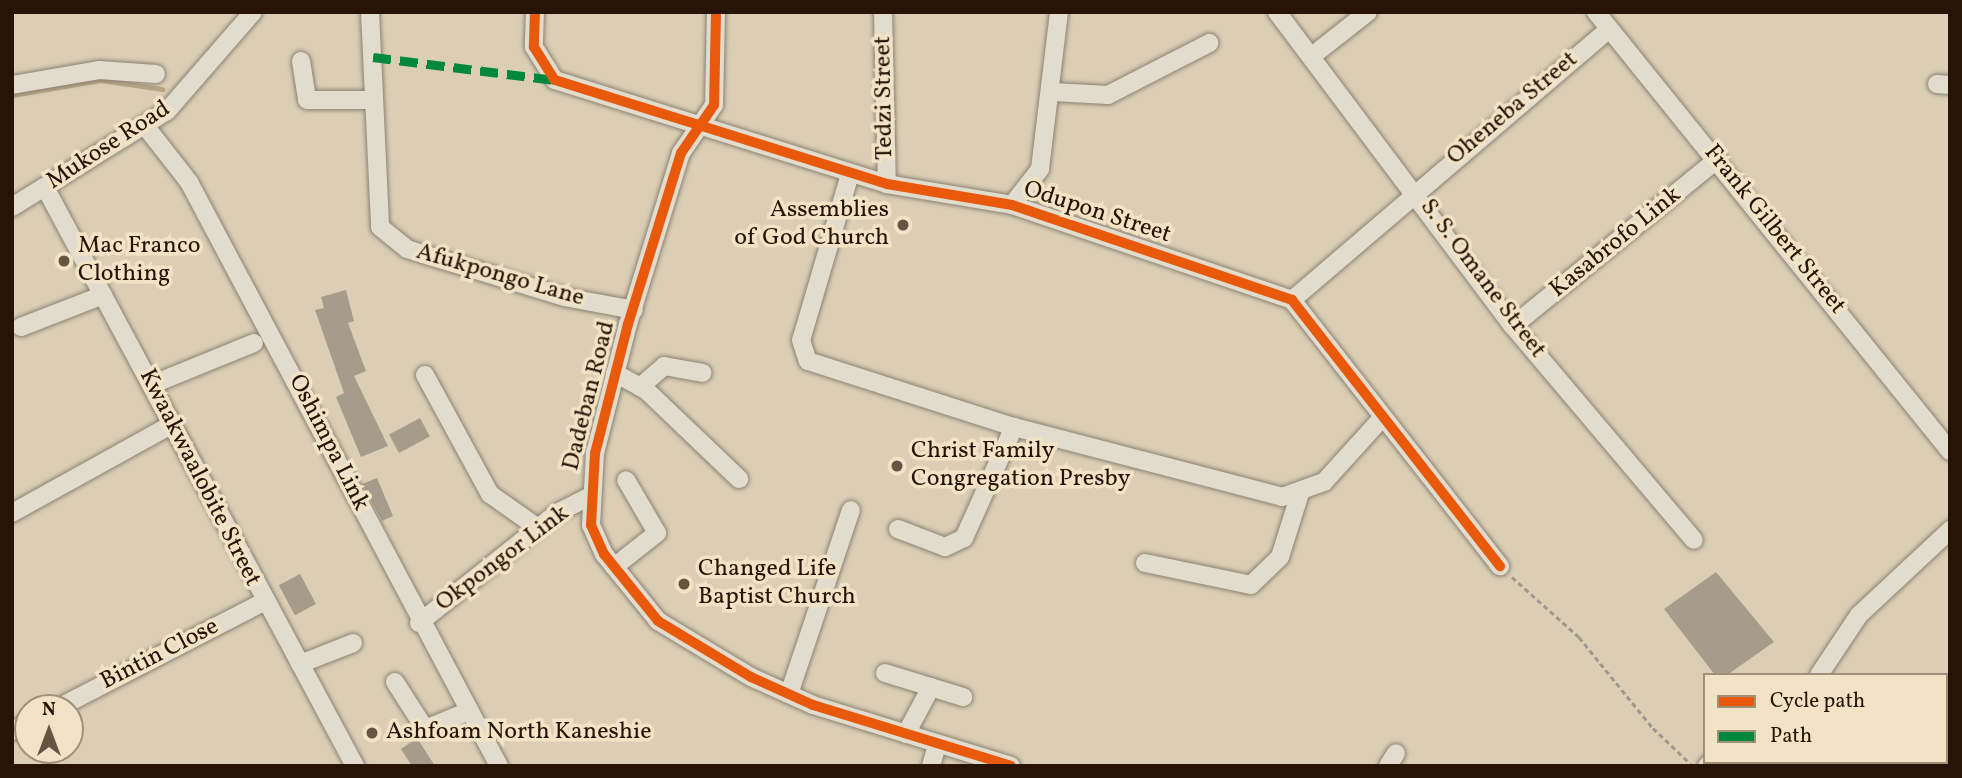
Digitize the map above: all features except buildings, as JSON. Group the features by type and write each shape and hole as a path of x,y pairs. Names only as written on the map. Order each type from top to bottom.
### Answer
{"street":[{"name":"Mukose Road","path":"12,207 146,127 184,95 253,12"},
{"name":"Afukpongo Lane","path":"370,12 374,196 380,227 398,242 564,297 634,310"},
{"name":"Odupon Street","path":"535,12 534,47 541,66 555,80 850,174 887,184 1012,205 1292,300"},
{"name":"Dadeban Road","path":"716,12 719,79 714,105 698,124 681,153 615,373 589,497 591,525 614,567 659,621 789,694 937,745 1011,766"},
{"name":"Tedzi Street","path":"883,12 887,184"},
{"path":"1012,205 1040,169 1053,92 1059,12"},
{"name":"S. S. Omane Street","path":"1277,12 1415,190 1513,326 1694,540"},
{"path":"1312,56 1368,12"},
{"name":"Frank Gilbert Street","path":"1596,12 1718,159 1950,451"},
{"name":"Oheneba Street","path":"1292,300 1415,190 1609,29"},
{"path":"1053,92 1108,95 1209,43"},
{"path":"301,61 307,100 373,100"},
{"path":"12,85 99,70 156,74"},
{"name":"Oshimpa Link","path":"146,127 195,194 419,623 499,766"},
{"name":"Kasabrofo Link","path":"1513,326 1718,159"},
{"path":"850,174 800,352 847,378 1014,427 1283,497 1300,494 1324,482 1382,418"},
{"name":"Kwaakwaalobite Street","path":"46,189 263,602 300,664 352,765"},
{"path":"20,327 103,295"},
{"path":"1292,300 1500,566"},
{"path":"151,385 254,343"},
{"path":"640,387 664,366 702,373"},
{"path":"615,373 640,387 739,479"},
{"path":"425,375 490,494 538,528"},
{"path":"12,513 172,425"},
{"path":"898,529 945,547 964,538 1014,427"},
{"path":"614,567 657,533 626,480"},
{"path":"1145,563 1251,585 1280,557 1300,494"},
{"name":"Okpongor Link","path":"419,623 538,528 589,497"},
{"path":"789,694 851,510"},
{"path":"1820,673 1859,615 1950,530"},
{"name":"Bintin Close","path":"84,695 263,602"},
{"path":"300,664 353,643"},
{"path":"885,673 963,697"},
{"path":"395,682 425,729 469,711"},
{"path":"906,734 931,687"},
{"path":"931,766 937,745"}],"path":[{"path":"1500,566 1579,637 1653,729 1693,766"}],"waterway":[{"path":"12,95 101,80 162,89"}],"marked path":[{"path":"373,57 555,80"}],"cycle path":[{"path":"535,12 534,47 555,80 887,184 1012,205 1292,300 1500,566"},
{"path":"716,12 714,105 681,153 628,324 595,453 591,525 604,554 658,621 751,677 813,705 1011,766"}],"place":[{"name":"Assemblies of God Church","path":"903,225"},
{"name":"Mac Franco Clothing","path":"64,261"},
{"name":"Christ Family Congregation Presby","path":"897,466"},
{"name":"Changed Life Baptist Church","path":"684,584"},
{"name":"Ashfoam North Kaneshie","path":"372,733"}]}
